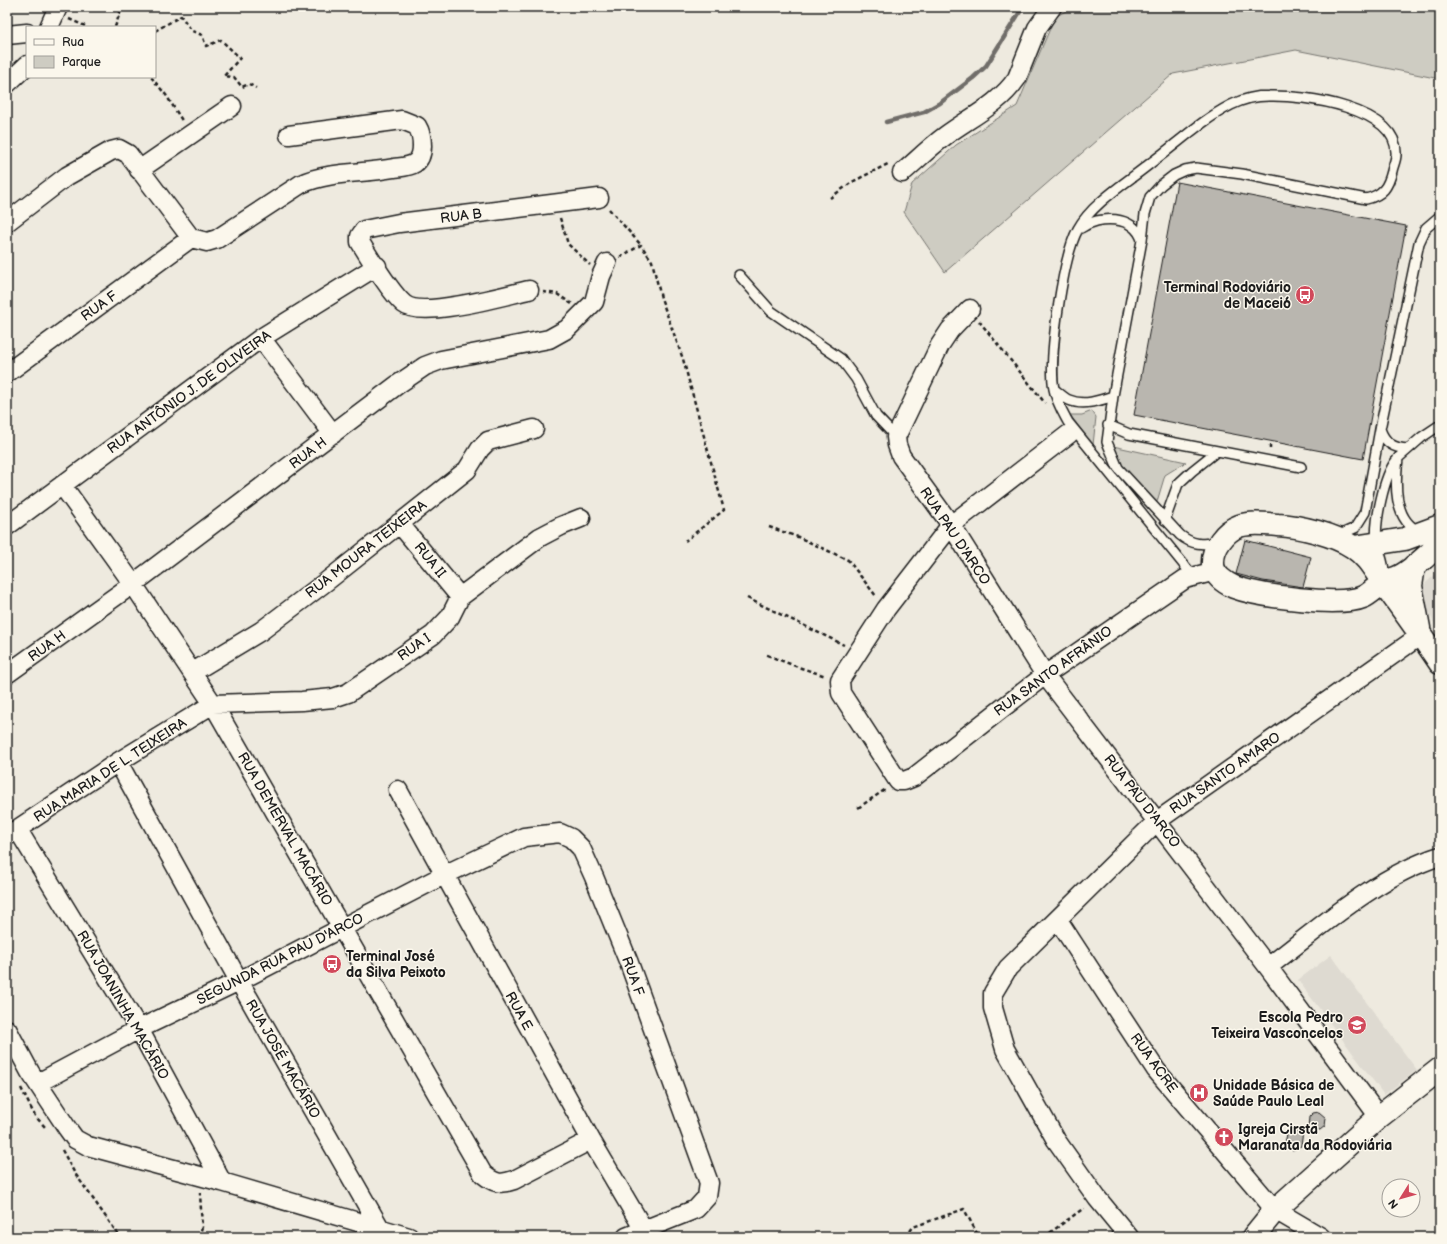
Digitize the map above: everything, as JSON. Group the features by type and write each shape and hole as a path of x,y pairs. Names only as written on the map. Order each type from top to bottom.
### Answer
{"street":[{"path":"49,26 58,7"},
{"path":"902,173 944,137 1001,97 1012,85 1017,78 1037,28 1052,7"},
{"path":"7,35 26,33"},
{"path":"7,84 26,66"},
{"path":"139,170 232,106"},
{"path":"7,222 68,176 111,151 119,149 128,154 191,238 207,242 217,240 301,184 314,178 381,171 409,166 418,160 422,150 419,130 415,124 402,120 289,135"},
{"name":"RUA B","path":"377,266 360,242 360,236 364,230 399,223 599,198"},
{"name":"RUA F","path":"7,373 191,238"},
{"path":"377,266 397,296 405,305 418,310 448,307 529,290"},
{"name":"RUA ANTÔNIO J. DE OLIVEIRA","path":"7,526 261,338 377,266"},
{"name":"RUA H","path":"7,674 133,584 397,385 425,366 447,359 549,339 567,329 594,302 604,270"},
{"path":"896,437 940,346 950,330 970,310"},
{"path":"261,338 333,434"},
{"name":"RUA MOURA TEIXEIRA","path":"193,672 261,631 467,470 480,450 488,441 534,429"},
{"path":"898,781 841,693 840,680 886,609 951,524 1069,434"},
{"name":"RUA PAU D'ARCO","path":"896,437 896,445 901,456 915,478 951,524 1045,675 1268,966 1379,1117"},
{"name":"RUA DEMERVAL MACÁRIO","path":"62,485 133,584 213,704 340,928 483,1174 492,1182 502,1184 514,1180 591,1140"},
{"name":"RUA I","path":"213,704 302,701 333,698 348,693 433,634 450,617 460,597 540,537 561,526 582,518"},
{"name":"RUA II","path":"399,523 460,597"},
{"path":"1249,524 1287,525 1333,538 1354,547 1436,532 1393,566 1355,599 1321,601 1293,598 1234,586 1222,580 1215,572 1213,564 1214,553 1228,532 1238,526 1249,524"},
{"path":"1375,581 1400,576 1414,566 1436,532"},
{"path":"1354,547 1375,581 1421,635 1440,663"},
{"path":"1414,566 1411,586 1421,635"},
{"name":"RUA SANTO AFRÂNIO","path":"898,781 904,781 914,777 1045,675 1185,578 1215,572"},
{"name":"RUA SANTO AMARO","path":"1098,1198 1056,1140 1005,1049 993,1008 993,992 1002,975 1157,820 1421,635"},
{"name":"RUA MARIA DE L. TEIXEIRA","path":"13,833 118,762 213,704"},
{"name":"RUA JOSÉ MACÁRIO","path":"118,762 239,981 380,1228"},
{"name":"RUA E","path":"398,790 591,1140 644,1230"},
{"name":"RUA JOANINHA MACÁRIO","path":"13,833 139,1029 222,1182"},
{"name":"RUA F","path":"524,837 560,833 571,838 581,848 629,963 709,1183 709,1191 702,1203 696,1209 626,1237"},
{"name":"SEGUNDA RUA PAU D'ARCO","path":"34,1078 239,981 444,874 524,837"},
{"path":"1268,966 1369,890 1419,863 1440,856"},
{"name":"RUA ACRE","path":"1058,920 1156,1070 1275,1210 1321,1237"},
{"path":"7,1029 34,1078 67,1128 75,1138 88,1146 222,1182 409,1237"},
{"path":"1253,1237 1275,1210 1379,1117 1440,1069"},
{"path":"1098,1198 1129,1237"}],"lane":[{"path":"1193,576 1068,422 1060,408 1054,389 1054,341 1069,250 1077,230 1084,220 1103,201 1205,121 1231,105 1249,98 1287,96 1348,107 1368,115 1384,127 1393,140 1396,154 1389,184 1382,193 1366,199 1242,174 1196,168 1185,170 1174,175 1161,184 1150,197 1144,214 1142,240 1113,396 1108,425 1107,442 1118,468 1180,535 1191,543 1199,545 1220,542"},
{"path":"1333,538 1354,528 1362,518 1419,243 1426,228 1440,216"},
{"path":"1077,230 1095,220 1110,219 1126,223 1134,228 1142,240"},
{"path":"739,275 771,311 841,360 856,379 876,416 896,437"},
{"path":"1054,389 1069,400 1081,402 1097,402 1113,396"},
{"path":"1108,425 1129,434 1301,466"},
{"path":"1375,581 1384,568 1377,543 1376,524 1388,474 1398,458 1440,425"},
{"path":"1380,429 1384,438 1392,446 1408,449"},
{"path":"1165,520 1178,484 1217,451"},
{"path":"1398,458 1396,492 1400,508 1410,525 1436,532"}],"path":[{"path":"116,26 122,7"},
{"path":"156,30 180,16 192,31 202,35 206,46 221,40 240,58 224,76 234,77 242,87 249,84 256,88"},
{"path":"152,78 166,96 191,134"},
{"path":"599,198 641,245 652,261 660,298 683,359 724,510 685,541"},
{"path":"556,204 568,244 604,270 641,245"},
{"path":"529,290 557,294 584,312"},
{"path":"769,527 798,537 848,560 886,609"},
{"path":"747,598 859,652"},
{"path":"767,655 798,667 840,680"},
{"path":"858,808 898,781"},
{"path":"34,1078 20,1089 35,1116 50,1132"},
{"path":"59,1145 74,1172 120,1236 113,1237"},
{"path":"199,1237 202,1227 200,1176"},
{"path":"1044,1237 1098,1198"},
{"path":"906,1237 914,1227 964,1208 979,1237"},
{"path":"7,1234 16,1237"}],"shaded area":[{"path":"1440,570 1440,634 1417,591"},
{"name":"Escola Pedro Teixeira Vasconcelos","path":"1331,955 1417,1070 1384,1095 1298,980"}],"green space":[{"path":"1073,7 1440,7 1440,79 1296,50 1173,74 945,272 904,212 912,184 956,145 1017,106 1055,17"},
{"path":"1092,411 1096,417 1093,445 1070,415 1082,415"},
{"path":"1113,446 1186,462 1165,475 1156,505 1117,462"}],"building":[{"path":"1177,182 1406,226 1363,459 1134,415"},
{"path":"1245,540 1311,557 1303,587 1263,581 1236,574"},
{"path":"1319,1112 1326,1118 1325,1126 1320,1130 1308,1128 1309,1117 1313,1113"},
{"path":"1292,1132 1303,1132 1301,1146 1293,1150 1288,1148 1285,1142 1287,1135"}],"waterway":[{"path":"886,122 924,112 940,103 973,78 986,66 1023,7"}],"place":[{"name":"Terminal Rodoviário de Maceió","path":"1305,295"},
{"name":"Terminal José da Silva Peixoto","path":"332,964"},
{"name":"Escola Pedro Teixeira Vasconcelos","path":"1357,1025"},
{"name":"Unidade Básica de Saúde Paulo Leal","path":"1199,1093"},
{"name":"Igreja Cirstã Maranata da Rodoviária","path":"1224,1137"}]}
